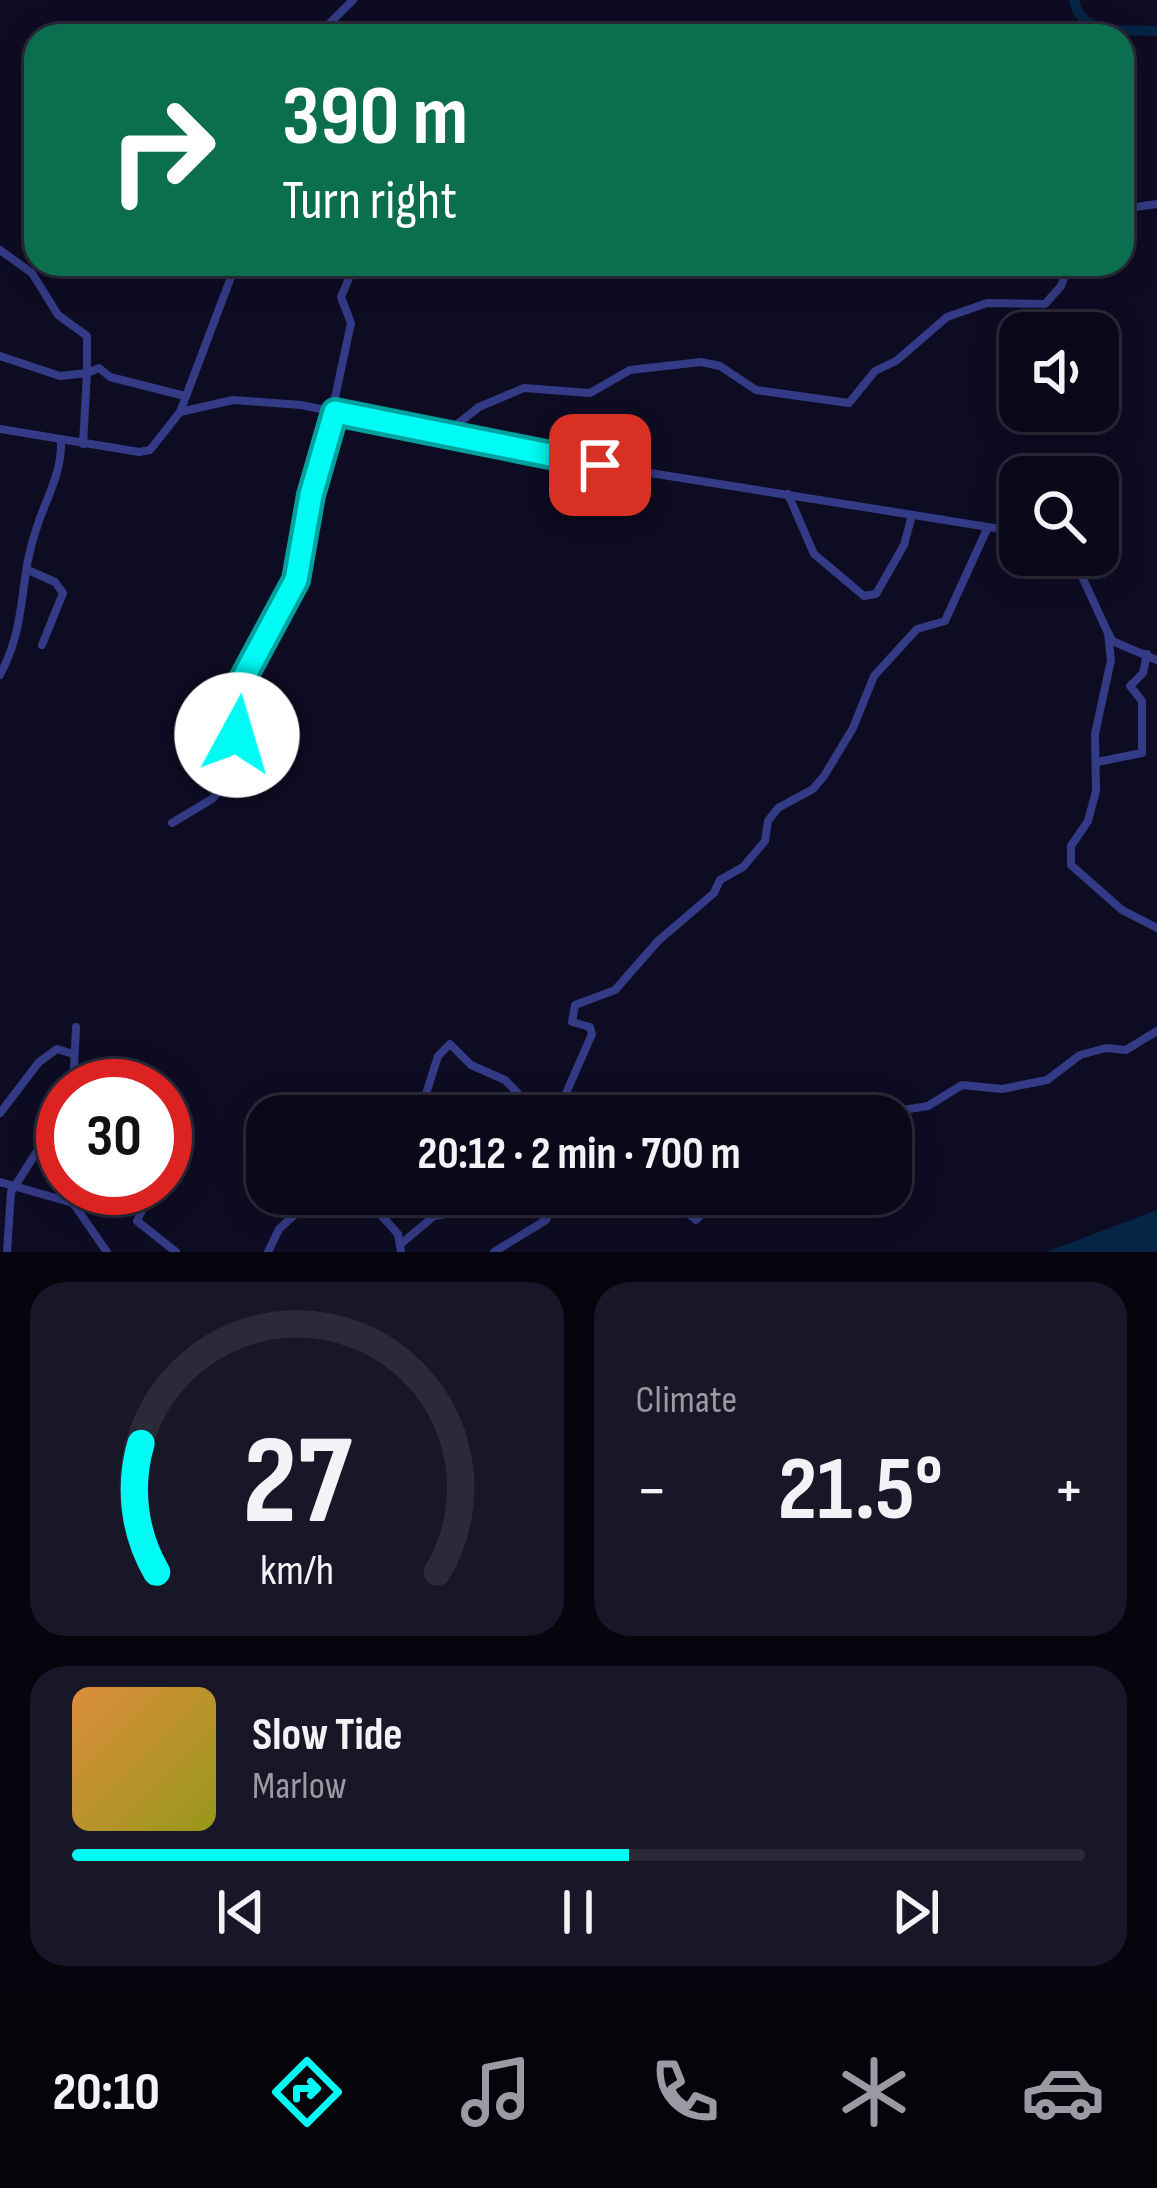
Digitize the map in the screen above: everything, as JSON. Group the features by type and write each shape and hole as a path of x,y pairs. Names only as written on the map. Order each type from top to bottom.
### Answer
{"street":[{"path":"329,24 353,0"},
{"path":"34,276 58,315 87,336 83,444"},
{"path":"0,429 150,450 180,412 231,276"},
{"path":"172,823 212,799 227,783 239,686 296,580 351,323 341,297 351,276"},
{"path":"445,434 478,406 524,388 590,393 630,370 683,364 720,366 756,390 849,404 869,376 896,361 947,317 987,303 1045,304 1065,276"},
{"path":"0,356 60,376 99,368 110,377 185,396"},
{"path":"88,384 110,377"},
{"path":"180,412 249,400 335,412 999,530"},
{"path":"0,675 18,638 35,531 58,476 61,440"},
{"path":"788,494 814,554 864,596 876,594 904,545 912,515"},
{"path":"565,1095 592,1034 588,1026 572,1022 575,1005 622,984 720,880 743,867 765,841 768,821 778,808 820,782 853,728 874,676 917,629 945,621 987,529"},
{"path":"28,570 55,582 62,593 42,645"},
{"path":"1082,576 1112,641 1157,660"},
{"path":"1108,633 1112,660 1095,734 1096,791 1088,821 1071,846 1071,865 1122,910 1157,928"},
{"path":"1097,762 1142,754 1142,701 1130,686 1143,673 1148,654"},
{"path":"73,1059 76,1027"},
{"path":"912,1109 928,1106 962,1084 1002,1089 1047,1080 1080,1055 1106,1048 1126,1050 1157,1031"},
{"path":"426,1095 438,1056 450,1044 470,1064 520,1095"},
{"path":"0,1113 39,1062 57,1049 73,1054"},
{"path":"513,1095 516,1091"},
{"path":"7,1252 14,1188 36,1158"},
{"path":"1,1182 73,1203 107,1252"},
{"path":"140,1215 137,1221 176,1252"},
{"path":"268,1252 279,1229 295,1215"},
{"path":"381,1215 401,1248 440,1215"},
{"path":"494,1252 549,1215"}],"water":[{"path":"1157,1210 1157,1252 1046,1252"}],"waterway":[{"path":"1074,0 1091,24"},
{"path":"1134,30 1157,31"}],"route":[{"path":"237,735 239,686 279,604 296,580 311,495 335,412 424,434 463,437 600,465"}]}
